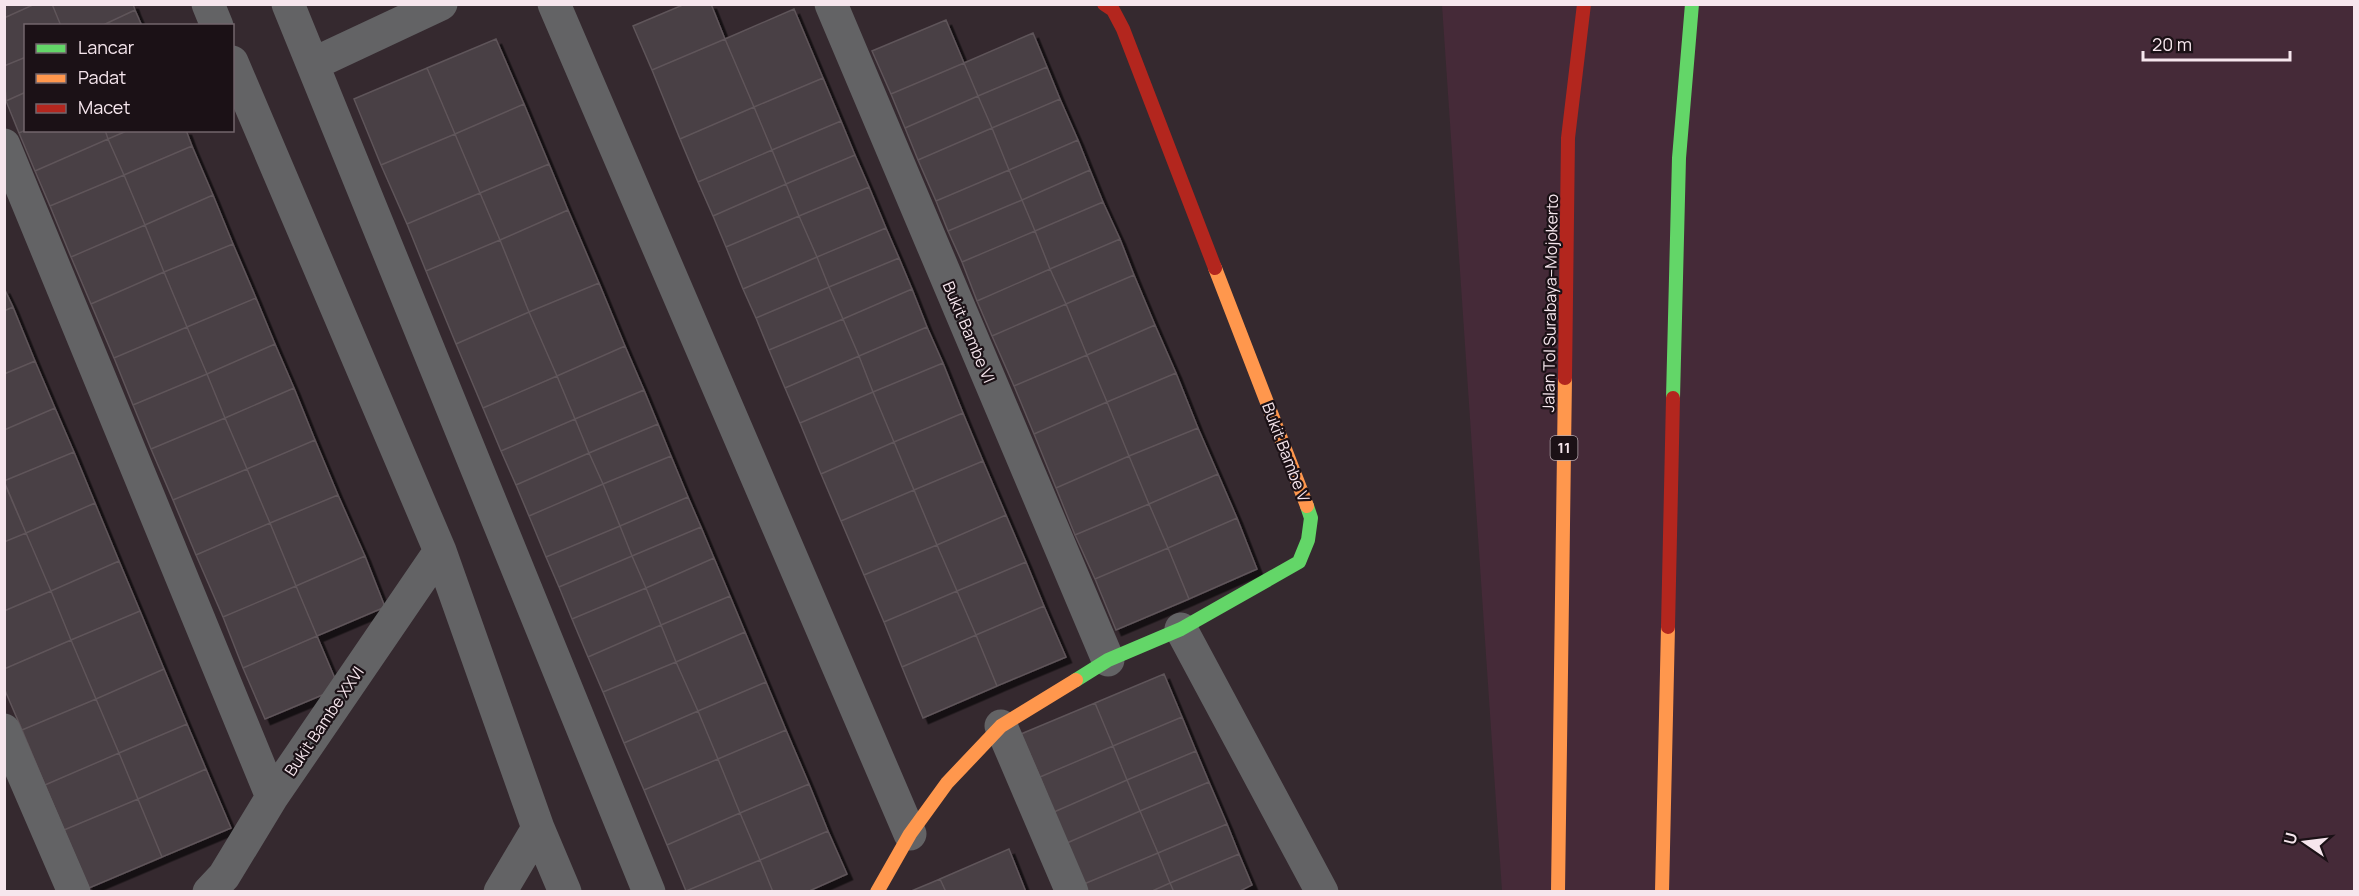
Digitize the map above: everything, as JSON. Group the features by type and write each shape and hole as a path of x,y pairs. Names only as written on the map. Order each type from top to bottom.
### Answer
{"main road":[{"name":"Bukit Bambe V","path":"877,891 910,834 947,783 1001,726 1108,660 1181,629 1299,562 1308,540 1311,518 1123,30 1113,10 1104,4"},
{"name":"Jalan Tol Surabaya–Mojokerto","path":"1558,891 1568,138 1584,4"},
{"path":"1662,891 1679,158 1692,4"}],"street":[{"path":"208,4 216,24"},
{"path":"288,4 649,891"},
{"path":"314,64 441,4"},
{"path":"554,4 910,834"},
{"name":"Bukit Bambe VI","path":"831,4 1108,660"},
{"path":"234,67 440,551 538,828 565,891"},
{"path":"4,145 272,797"},
{"name":"Bukit Bambe XXVI","path":"209,891 224,876 272,797 440,551"},
{"path":"1181,629 1322,891"},
{"path":"1001,726 1072,891"},
{"path":"4,730 74,891"},
{"path":"500,891 538,828"}],"shaded area":[{"path":"1442,5 2354,5 2354,891 1502,891"}],"building":[{"path":"4,4 35,4 4,18"},
{"path":"35,4 52,4 60,24 24,24 24,58 4,66 4,18"},
{"path":"52,4 133,4 135,10 105,24 60,24"},
{"path":"685,4 711,4 725,39 652,70 633,26"},
{"path":"794,9 823,78 754,107 725,39"},
{"path":"135,10 141,24 105,24"},
{"path":"946,20 964,63 891,94 872,51"},
{"path":"1033,33 1047,67 978,96 964,63"},
{"path":"496,39 524,104 455,134 427,68"},
{"path":"725,39 754,107 680,139 652,70"},
{"path":"24,58 24,93 6,101 4,66"},
{"path":"964,63 978,96 905,128 891,94"},
{"path":"1047,67 1060,99 992,128 978,96"},
{"path":"427,68 455,134 381,165 354,99"},
{"path":"823,78 841,121 772,150 754,107"},
{"path":"24,93 24,131 19,133 6,101"},
{"path":"978,96 992,128 918,160 905,128"},
{"path":"1060,99 1078,140 1009,170 992,128"},
{"path":"524,104 549,164 480,193 455,134"},
{"path":"754,107 772,150 698,182 680,139"},
{"path":"841,121 855,155 786,184 772,150"},
{"path":"992,128 1009,170 936,201 918,160"},
{"path":"24,131 106,132 108,139 35,171 19,133"},
{"path":"106,132 124,132 108,139"},
{"path":"124,132 187,132 192,146 124,175 108,139"},
{"path":"455,134 480,193 407,224 381,165"},
{"path":"108,139 124,175 50,206 35,171"},
{"path":"1078,140 1090,170 1022,200 1009,170"},
{"path":"192,146 213,195 145,225 124,175"},
{"path":"772,150 786,184 713,216 698,182"},
{"path":"855,155 869,187 799,216 786,184"},
{"path":"549,164 568,210 500,240 480,193"},
{"path":"1009,170 1022,200 948,231 936,201"},
{"path":"1090,170 1103,202 1035,231 1022,200"},
{"path":"124,175 145,225 71,257 50,206"},
{"path":"786,184 799,216 726,247 713,216"},
{"path":"869,187 886,228 817,257 799,216"},
{"path":"480,193 500,240 426,271 407,224"},
{"path":"213,195 233,244 164,272 145,225"},
{"path":"1022,200 1035,231 962,262 948,231"},
{"path":"1103,202 1120,239 1050,269 1035,231"},
{"path":"568,210 599,283 529,312 500,240"},
{"path":"799,216 817,257 743,289 726,247"},
{"path":"145,225 164,272 91,304 71,257"},
{"path":"886,228 899,258 829,287 817,257"},
{"path":"1035,231 1050,269 977,301 962,262"},
{"path":"1120,239 1134,275 1066,304 1050,269"},
{"path":"500,240 529,312 456,344 426,271"},
{"path":"233,244 256,298 187,327 164,272"},
{"path":"817,257 829,287 756,318 743,289"},
{"path":"899,258 912,289 843,319 829,287"},
{"path":"1050,269 1066,304 992,336 977,301"},
{"path":"164,272 187,327 114,358 91,304"},
{"path":"1134,275 1155,325 1087,355 1066,304"},
{"path":"599,283 625,346 557,376 529,312"},
{"path":"829,287 843,319 769,350 756,318"},
{"path":"4,288 13,307 4,311"},
{"path":"912,289 927,327 859,356 843,319"},
{"path":"256,298 275,344 207,374 187,327"},
{"path":"1066,304 1087,355 1014,386 992,336"},
{"path":"13,307 35,361 4,374 4,311"},
{"path":"529,312 557,376 483,408 456,344"},
{"path":"843,319 859,356 785,388 769,350"},
{"path":"1155,325 1176,373 1107,402 1087,355"},
{"path":"187,327 207,374 133,405 114,358"},
{"path":"927,327 943,363 873,392 859,356"},
{"path":"275,344 294,388 225,418 207,374"},
{"path":"625,346 644,390 575,419 557,376"},
{"path":"1087,355 1107,402 1034,434 1014,386"},
{"path":"859,356 873,392 800,423 785,388"},
{"path":"35,361 55,408 4,430 4,374"},
{"path":"943,363 963,413 894,442 873,392"},
{"path":"1176,373 1198,428 1129,456 1107,402"},
{"path":"207,374 225,418 151,449 133,405"},
{"path":"557,376 575,419 501,451 483,408"},
{"path":"294,388 315,440 247,469 225,418"},
{"path":"644,390 658,424 589,453 575,419"},
{"path":"873,392 894,442 821,474 800,423"},
{"path":"1107,402 1129,456 1056,488 1034,434"},
{"path":"55,408 74,452 4,481 4,430"},
{"path":"963,413 983,461 914,490 894,442"},
{"path":"225,418 247,469 173,500 151,449"},
{"path":"575,419 589,453 516,485 501,451"},
{"path":"658,424 671,456 603,484 589,453"},
{"path":"1198,428 1218,474 1149,504 1129,456"},
{"path":"315,440 338,495 270,523 247,469"},
{"path":"894,442 914,490 841,521 821,474"},
{"path":"74,452 95,503 26,533 4,481"},
{"path":"589,453 603,484 529,516 516,485"},
{"path":"671,456 688,497 620,526 603,484"},
{"path":"1129,456 1149,504 1075,535 1056,488"},
{"path":"983,461 1006,515 937,545 914,490"},
{"path":"247,469 270,523 196,555 173,500"},
{"path":"1218,474 1237,518 1168,548 1149,504"},
{"path":"4,482 26,533 4,542"},
{"path":"603,484 620,526 546,557 529,516"},
{"path":"914,490 937,545 864,575 841,521"},
{"path":"338,495 365,556 296,586 270,523"},
{"path":"688,497 701,527 632,556 620,526"},
{"path":"95,503 119,561 51,591 26,533"},
{"path":"1149,504 1168,548 1095,579 1075,535"},
{"path":"1006,515 1026,562 957,591 937,545"},
{"path":"1237,518 1257,569 1189,599 1168,548"},
{"path":"270,523 296,586 223,617 196,555"},
{"path":"620,526 632,556 559,587 546,557"},
{"path":"701,527 714,558 646,588 632,556"},
{"path":"26,533 51,591 4,611 4,542"},
{"path":"937,545 957,591 884,622 864,575"},
{"path":"1168,548 1189,599 1116,630 1095,579"},
{"path":"365,556 385,607 317,636 296,586"},
{"path":"632,556 646,588 572,619 559,587"},
{"path":"714,558 730,596 661,625 646,588"},
{"path":"119,561 140,611 71,640 51,591"},
{"path":"1026,562 1044,606 976,635 957,591"},
{"path":"296,586 317,636 243,668 223,617"},
{"path":"646,588 661,625 588,657 572,619"},
{"path":"51,591 71,640 4,669 4,611"},
{"path":"957,591 976,635 902,667 884,622"},
{"path":"730,596 745,632 676,662 661,625"},
{"path":"1044,606 1066,657 997,686 976,635"},
{"path":"140,611 164,669 96,699 71,640"},
{"path":"661,625 676,662 603,692 588,657"},
{"path":"745,632 766,682 698,711 676,662"},
{"path":"976,635 997,686 923,718 902,667"},
{"path":"317,636 339,688 265,719 243,668"},
{"path":"71,640 96,699 22,730 4,688 4,669"},
{"path":"676,662 698,711 624,743 603,692"},
{"path":"164,669 187,724 119,753 96,699"},
{"path":"1164,674 1182,717 1113,746 1095,703"},
{"path":"766,682 786,730 718,759 698,711"},
{"path":"96,699 119,753 45,785 22,730"},
{"path":"1095,703 1113,746 1040,777 1021,734"},
{"path":"698,711 718,759 644,790 624,743"},
{"path":"1182,717 1196,751 1127,780 1113,746"},
{"path":"187,724 206,769 138,799 119,753"},
{"path":"786,730 809,784 740,813 718,759"},
{"path":"1113,746 1127,780 1054,812 1040,777"},
{"path":"1196,751 1209,782 1140,811 1127,780"},
{"path":"119,753 138,799 64,830 45,785"},
{"path":"718,759 740,813 667,845 644,790"},
{"path":"206,769 231,828 162,857 138,799"},
{"path":"1127,780 1140,811 1067,843 1054,812"},
{"path":"1209,782 1227,824 1158,853 1140,811"},
{"path":"809,784 828,831 760,860 740,813"},
{"path":"138,799 162,857 89,888 64,830"},
{"path":"1140,811 1158,853 1084,884 1067,843"},
{"path":"740,813 760,860 686,891 667,845"},
{"path":"1227,824 1239,854 1170,883 1158,853"},
{"path":"828,831 847,874 807,892 773,892 760,860"},
{"path":"1009,849 1026,892 946,892 940,879"},
{"path":"1158,853 1170,883 1150,892 1087,892 1084,884"},
{"path":"1239,854 1252,885 1238,892 1174,892 1170,883"},
{"path":"760,860 773,892 686,891"},
{"path":"940,879 946,892 909,892"},
{"path":"1170,883 1174,892 1150,892"}],"traffic: fast":[{"path":"1673,398 1679,158 1692,4"},
{"path":"1076,680 1108,660 1181,629 1299,562 1308,540 1311,518 1307,506"}],"traffic: slow":[{"path":"1215,268 1307,506"},
{"path":"1558,892 1565,378"},
{"path":"1662,892 1668,627"},
{"path":"877,892 910,834 947,783 1001,726 1076,680"}],"traffic: jam":[{"path":"1104,4 1113,10 1123,29 1215,268"},
{"path":"1565,378 1568,138 1584,4"},
{"path":"1668,627 1673,398"}]}
